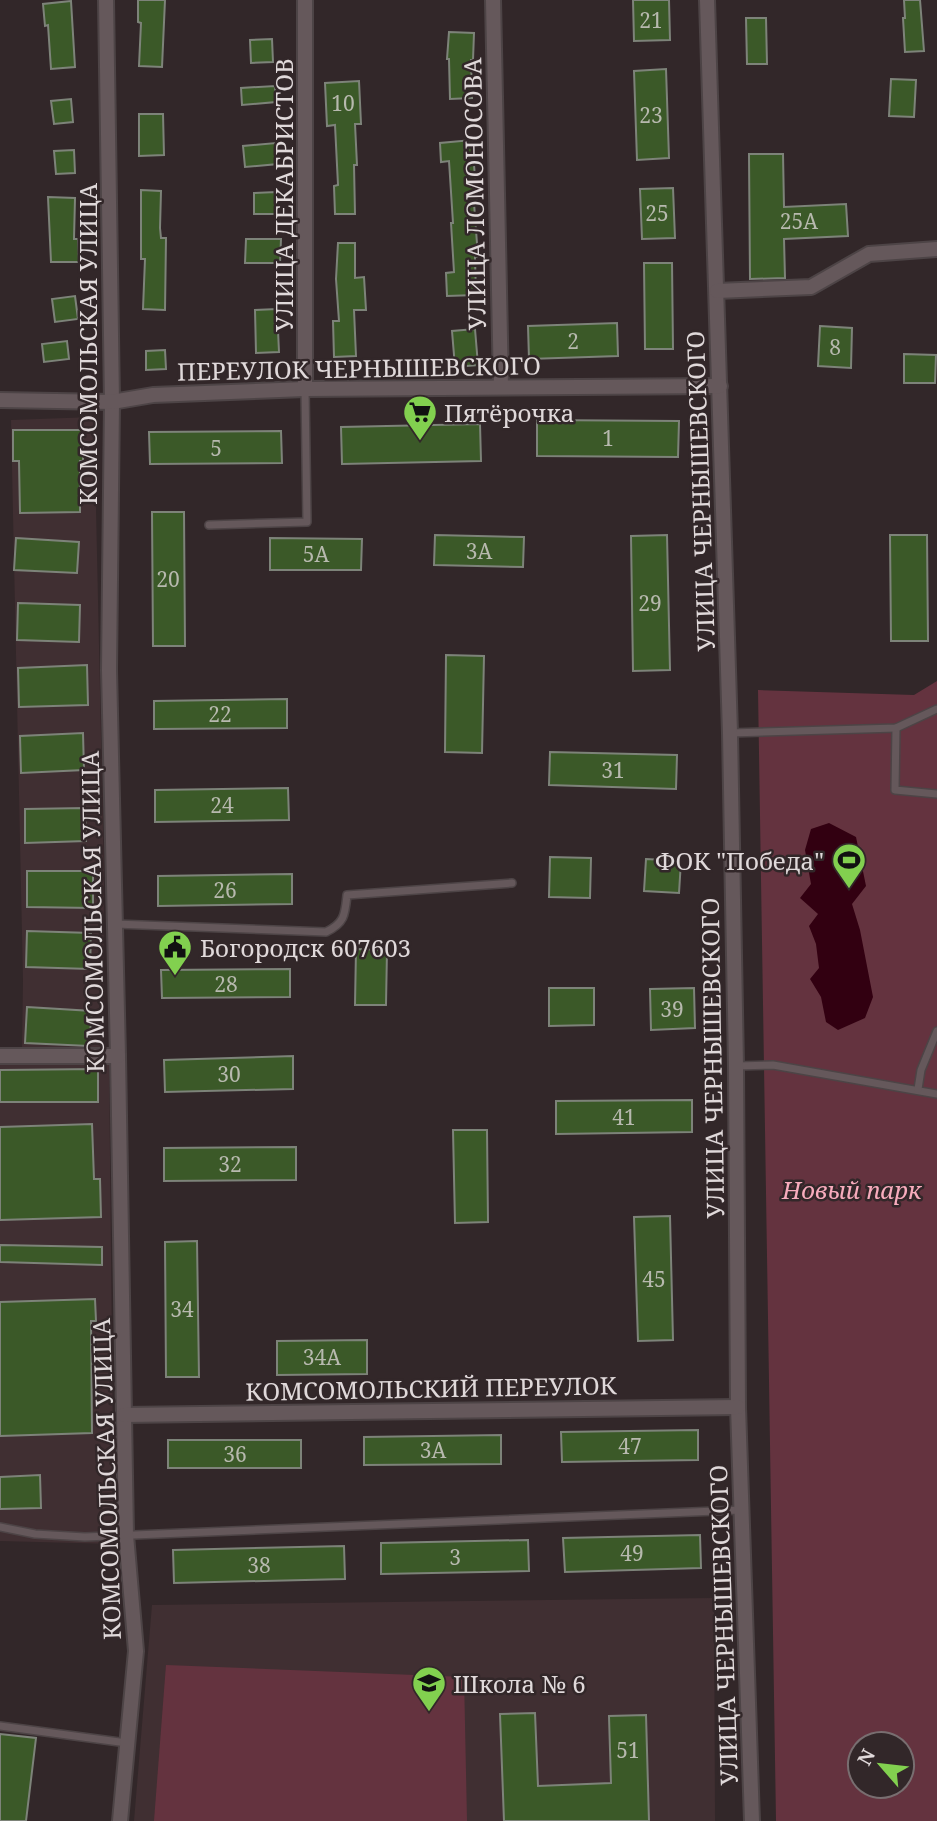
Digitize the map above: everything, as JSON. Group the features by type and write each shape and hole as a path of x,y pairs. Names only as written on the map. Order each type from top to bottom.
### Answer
{"street":[{"name":"КОМСОМОЛЬСКАЯ УЛИЦА","path":"106,0 112,401 109,670 126,1535 136,1651 120,1821"},
{"name":"УЛИЦА ДЕКАБРИСТОВ","path":"305,389 306,0"},
{"name":"УЛИЦА ЛОМОНОСОВА","path":"494,0 501,387"},
{"name":"УЛИЦА ЧЕРНЫШЕВСКОГО","path":"707,0 730,733 738,1407 752,1821"},
{"path":"717,291 811,287 869,254 937,249"},
{"name":"ПЕРЕУЛОК ЧЕРНЫШЕВСКОГО","path":"0,400 112,401 153,395 305,389 720,386"},
{"path":"0,1056 118,1056"},
{"name":"КОМСОМОЛЬСКИЙ ПЕРЕУЛОК","path":"124,1415 738,1407"}],"lane":[{"path":"209,526 307,522 305,389"},
{"path":"730,733 896,727 937,709"},
{"path":"896,727 895,790 937,794"},
{"path":"115,924 326,932 338,926 345,914 347,895 512,883"},
{"path":"918,1089 921,1070 937,1031"},
{"path":"736,1066 774,1065 937,1094"},
{"path":"0,1527 35,1534 85,1537 741,1510"},
{"path":"0,1727 127,1743"}],"shaded area":[{"path":"94,417 104,874 103,1050 22,1048 23,981 11,420"},
{"path":"829,823 856,837 866,886 852,904 873,997 865,1018 838,1030 826,1022 821,997 810,979 819,968 816,944 809,926 818,914 800,898 811,884 805,850 811,829"},
{"path":"0,1062 109,1062 114,1544 0,1541"},
{"name":"Школа № 6","path":"714,1598 715,1821 134,1821 152,1605"}],"green space":[{"name":"Новый парк","path":"937,681 937,1821 776,1821 758,690 914,695"},
{"path":"166,1665 464,1677 467,1821 154,1821"}],"building":[{"path":"138,0 165,0 162,67 139,66 141,23 138,22"},
{"path":"633,0 669,0 670,40 634,41"},
{"path":"904,0 920,0 924,51 905,52"},
{"path":"71,1 75,67 51,69 48,25 45,26 43,4"},
{"path":"746,18 766,18 767,64 747,64"},
{"path":"449,32 474,33 471,60 472,98 450,99 447,59"},
{"path":"272,39 273,62 251,63 250,40"},
{"path":"666,69 669,158 637,160 634,71"},
{"path":"891,79 916,80 914,117 889,116"},
{"path":"359,81 361,124 355,124 355,214 335,214 334,186 338,185 335,125 327,126 325,83"},
{"path":"275,86 276,102 242,105 241,88"},
{"path":"71,99 73,122 54,124 51,101"},
{"path":"139,114 163,114 164,155 139,156"},
{"path":"472,140 477,202 474,203 478,257 475,257 476,295 447,296 446,273 454,272 453,223 449,161 441,162 440,143"},
{"path":"276,143 278,164 245,167 243,146"},
{"path":"74,150 75,173 56,174 54,151"},
{"path":"749,154 783,154 784,207 846,204 848,236 784,239 785,278 750,279"},
{"path":"673,188 675,238 642,239 640,189"},
{"path":"141,190 161,191 161,238 166,238 165,310 143,309 145,259 141,259"},
{"path":"276,192 277,214 254,214 254,193"},
{"path":"48,197 75,198 74,239 78,239 79,262 51,262"},
{"path":"246,239 281,239 280,263 245,263"},
{"path":"338,243 355,243 355,278 364,277 366,310 354,310 356,356 334,357 333,321 339,321 336,279"},
{"path":"644,263 672,263 673,349 645,349"},
{"path":"75,296 78,319 55,322 52,299"},
{"path":"277,309 279,352 256,353 255,310"},
{"path":"617,323 618,356 529,359 528,326"},
{"path":"820,326 852,328 851,368 818,366"},
{"path":"475,329 478,365 455,367 452,331"},
{"path":"67,341 69,359 44,362 42,344"},
{"path":"165,350 166,369 146,370 146,351"},
{"path":"904,354 936,355 935,383 904,383"},
{"path":"537,420 679,421 678,457 537,456"},
{"path":"480,424 481,461 342,464 341,427"},
{"path":"13,430 83,430 80,512 20,513 19,461 13,461"},
{"path":"281,431 282,463 150,464 149,432"},
{"path":"152,512 184,512 185,646 153,646"},
{"path":"435,535 524,537 523,567 434,565"},
{"path":"667,535 670,670 633,671 631,536"},
{"path":"890,535 927,535 928,641 891,641"},
{"path":"16,538 79,542 77,573 14,570"},
{"path":"270,538 362,539 361,570 270,570"},
{"path":"18,603 80,605 79,642 17,640"},
{"path":"446,655 484,656 482,753 445,752"},
{"path":"87,665 88,705 19,707 18,668"},
{"path":"287,699 287,728 154,729 154,701"},
{"path":"83,733 84,770 21,773 20,736"},
{"path":"550,752 677,755 676,789 549,785"},
{"path":"288,788 289,820 155,822 155,790"},
{"path":"85,808 86,841 25,843 25,809"},
{"path":"550,857 591,858 590,898 549,897"},
{"path":"646,859 681,861 679,893 644,891"},
{"path":"27,871 93,871 93,908 27,907"},
{"path":"292,874 292,904 158,906 158,876"},
{"path":"27,931 91,933 90,969 26,967"},
{"path":"356,949 387,950 386,1005 355,1005"},
{"path":"290,969 290,997 162,998 161,970"},
{"path":"549,988 594,988 594,1025 549,1026"},
{"path":"694,988 695,1028 651,1030 650,989"},
{"path":"27,1007 92,1011 89,1046 25,1043"},
{"path":"293,1056 293,1089 165,1092 164,1060"},
{"path":"98,1069 98,1102 0,1102 0,1070"},
{"path":"692,1100 692,1132 556,1134 556,1101"},
{"path":"92,1124 94,1179 100,1179 101,1217 0,1220 0,1127"},
{"path":"453,1130 487,1130 488,1222 455,1223"},
{"path":"296,1147 296,1180 164,1181 164,1148"},
{"path":"670,1216 673,1340 638,1341 634,1217"},
{"path":"197,1241 199,1377 166,1377 165,1242"},
{"path":"0,1245 102,1247 102,1265 0,1262"},
{"path":"95,1299 96,1321 91,1321 92,1433 0,1436 0,1302"},
{"path":"367,1340 367,1374 277,1375 277,1341"},
{"path":"698,1430 698,1460 562,1462 561,1432"},
{"path":"501,1435 501,1464 364,1465 364,1437"},
{"path":"168,1440 301,1440 301,1468 168,1468"},
{"path":"40,1475 41,1508 0,1509 0,1477"},
{"path":"700,1535 701,1568 565,1572 563,1538"},
{"path":"528,1540 529,1571 381,1574 381,1543"},
{"path":"344,1546 345,1579 174,1583 173,1550"},
{"path":"535,1713 538,1786 611,1783 609,1716 646,1715 649,1821 504,1821 500,1714"},
{"path":"0,1734 36,1738 26,1821 0,1821"}],"place":[{"name":"Пятёрочка","path":"420,442"},
{"name":"ФОК \"Победа\"","path":"849,890"},
{"name":"Богородск 607603","path":"175,977"},
{"name":"Школа № 6","path":"429,1713"}]}
